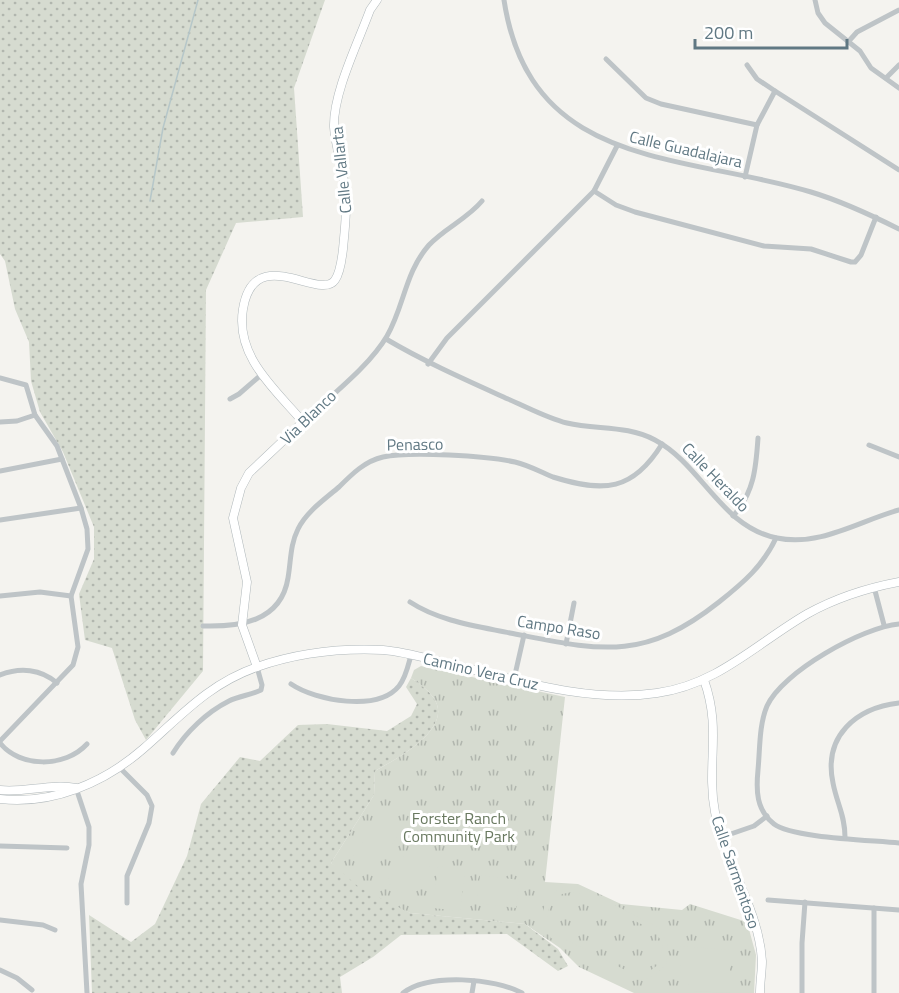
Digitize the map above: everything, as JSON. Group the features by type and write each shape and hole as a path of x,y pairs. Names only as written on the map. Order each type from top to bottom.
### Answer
{"street":[{"name":"Calle Vallarta","path":"303,422 261,375 250,355 243,328 243,310 248,293 256,283 269,276 289,276 327,286 335,281 346,220 345,184 334,127 339,98 370,10 377,0"},
{"name":"Calle Guadalajara","path":"504,0 517,50 533,80 547,99 571,122 617,146 811,192 876,217 899,229"},
{"path":"815,0 818,13 825,23 860,51 871,68 899,88"},
{"path":"848,42 857,32 899,10"},
{"path":"606,59 646,98 661,104 757,125"},
{"path":"747,65 757,79 899,170"},
{"path":"886,78 899,65"},
{"path":"745,177 757,125 775,91"},
{"path":"428,364 447,338 594,191 617,146"},
{"path":"594,191 616,205 634,212 764,246 811,249 850,262 855,262 861,255 876,217"},
{"name":"Via Blanco","path":"257,667 242,625 247,582 233,518 241,488 249,473 386,339 415,264 429,245 471,215 482,201"},
{"name":"Calle Heraldo","path":"386,339 428,364 553,418 591,427 634,431 662,444 683,459 733,516 748,527 776,538 803,539 828,535 899,510"},
{"path":"230,399 261,375"},
{"path":"0,378 26,385 34,415 57,446 81,508 87,529 88,549 71,596 78,646 73,665 0,742 20,758 38,763 59,760 80,752 87,744"},
{"path":"0,422 17,421 34,415"},
{"path":"733,516 753,485 758,438"},
{"name":"Penasco","path":"203,626 242,625 264,616 279,599 288,582 291,549 305,518 356,470 378,458 408,455 489,458 516,462 579,483 615,486 638,475 649,465 662,444"},
{"path":"869,445 899,457"},
{"path":"0,471 62,459"},
{"path":"0,520 81,508"},
{"name":"Campo Raso","path":"410,602 424,611 474,625 566,644 589,648 637,646 684,627 722,600 758,568 776,538"},
{"name":"Camino Vera Cruz","path":"0,799 44,799 67,794 120,767 188,706 228,680 257,667 315,653 385,650 596,695 626,696 657,693 704,680 748,656 807,615 845,596 899,582"},
{"path":"874,587 884,625"},
{"path":"0,596 40,592 71,596"},
{"path":"566,644 574,603"},
{"path":"899,624 884,625 855,636 787,681 775,694 767,707 762,730 756,795 767,816 787,832 899,843"},
{"path":"514,679 524,635"},
{"path":"291,684 302,692 348,701 370,702 388,695 398,687 405,677 411,655"},
{"path":"173,753 182,739 200,722 230,701 261,690 262,685 257,667"},
{"path":"0,675 24,670 38,672 57,683"},
{"name":"Calle Sarmentoso","path":"704,680 714,716 712,792 722,837 758,939 762,960 760,993"},
{"path":"845,837 843,812 833,784 833,753 849,723 879,705 899,703"},
{"path":"120,767 147,795 152,806 149,824 127,876 127,903"},
{"name":"Camino Vera Cruz","path":"0,790 33,791 64,786 76,788"},
{"path":"76,788 89,827 89,845 81,884 87,993"},
{"path":"722,837 754,826 767,816"},
{"path":"0,846 67,848"},
{"path":"768,900 899,910"},
{"path":"802,993 805,902"},
{"path":"874,908 874,993"},
{"path":"0,920 56,930"},
{"path":"0,970 18,978 32,990"},
{"path":"404,993 410,988 438,980 474,981 510,987 522,993"},
{"path":"472,993 474,981"},
{"path":"760,993 765,993"}],"green space":[{"path":"0,0 325,0 294,88 303,217 236,223 206,290 203,671 146,740 135,720 112,648 85,640 79,594 94,559 94,527 63,452 40,412 31,381 29,342 15,309 5,261 0,254"},
{"name":"Forster Ranch Community Park","path":"421,666 565,697 545,882 578,884 621,904 682,910 690,904 747,922 756,955 754,993 634,993 579,967 560,948 525,924 410,913 360,888 331,863 374,795 375,771 420,741 437,720 438,709 433,697 411,678 414,670"},
{"path":"411,678 433,697 438,709 437,720 421,741 375,771 374,795 331,863 410,913 525,924 558,949 568,966 558,971 507,934 401,935 373,957 340,977 342,993 92,993 89,915 131,942 155,924 187,856 201,804 240,757 260,761 298,725 327,724 387,731 411,716 417,704 406,687"},
{"path":"540,699 553,721 532,734 518,710"},
{"path":"380,817 401,831 372,874 351,859"},
{"path":"414,841 437,856 408,897 386,882"},
{"path":"438,866 465,870 460,911 433,908"},
{"path":"480,875 520,880 516,908 477,903"},
{"path":"564,887 582,888 659,928 668,945 666,964 650,977 641,980 630,979 554,941 545,926 543,911 556,891","holes":["572,892 581,894 655,931 663,944 659,964 647,973 631,973 555,934 547,918 549,908 562,894"]},
{"path":"679,946 730,950 730,993 693,991 681,974"}],"waterway":[{"path":"150,201 163,128 198,0"}]}
